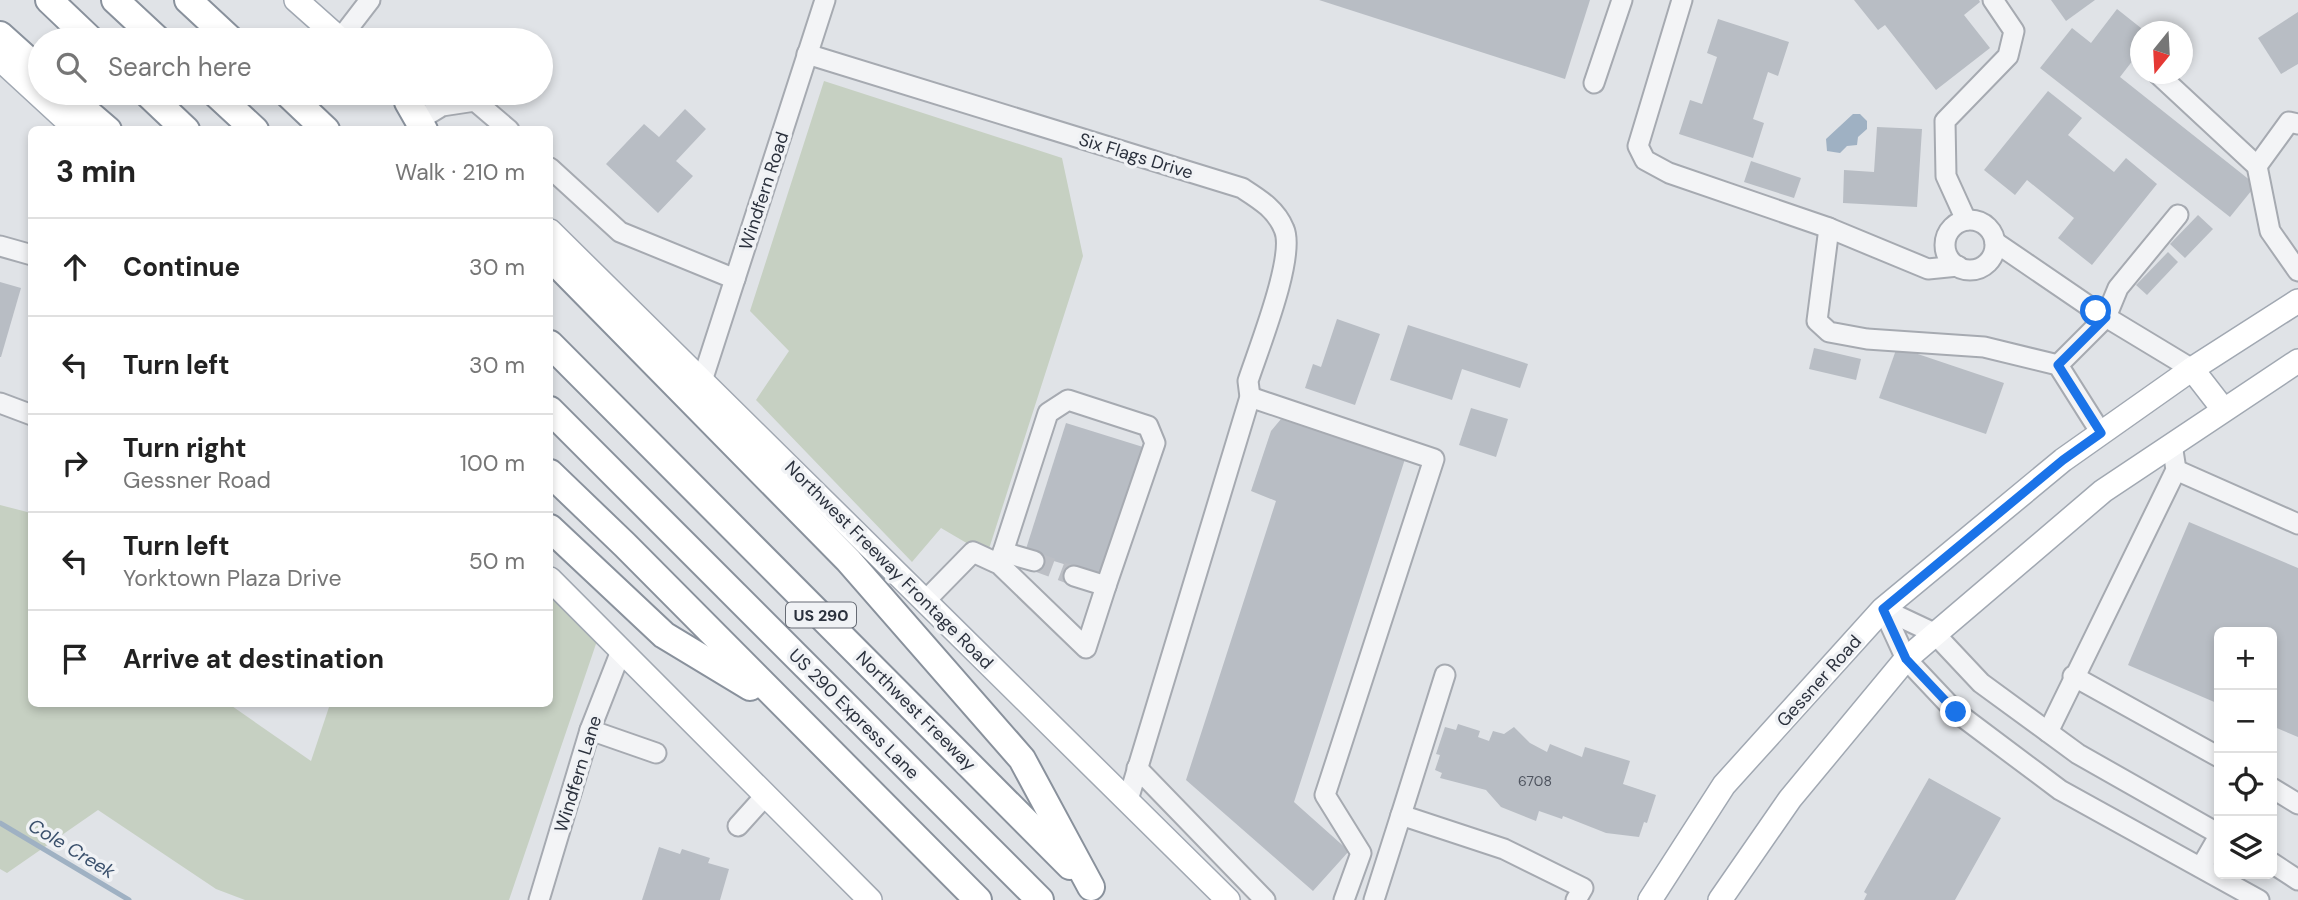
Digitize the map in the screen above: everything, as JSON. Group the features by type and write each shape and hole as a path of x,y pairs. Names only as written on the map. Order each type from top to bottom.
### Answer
{"highway":[{"path":"49,0 78,28"},
{"path":"115,0 145,28"},
{"path":"188,0 218,28"},
{"path":"0,35 28,60"},
{"path":"79,105 103,126"},
{"path":"160,105 182,126"},
{"path":"228,105 251,126"},
{"path":"299,105 322,126"},
{"path":"553,260 848,560 1022,759 1097,894"},
{"name":"Northwest Freeway","path":"553,347 1097,894"},
{"name":"US 290 Express Lane","path":"553,413 1040,900"},
{"path":"553,476 978,900"},
{"path":"553,531 664,635 784,708"}],"main road":[{"path":"296,0 328,28"},
{"path":"0,59 28,85"},
{"path":"50,105 73,126"},
{"name":"Northwest Freeway Frontage Road","path":"553,234 1228,900"},
{"name":"Gessner Road","path":"1650,900 1724,785 1883,609 2063,460 2192,369 2298,301"},
{"path":"1720,900 1790,799 1906,659 2103,491 2298,360"},
{"path":"2192,369 2223,409"},
{"path":"553,582 870,900"}],"street":[{"path":"350,28 370,0"},
{"name":"Windfern Road","path":"702,381 774,167 825,0"},
{"path":"1594,83 1622,0"},
{"path":"1682,0 1638,146 1645,160 1669,173 1829,228 1927,269 1958,266"},
{"path":"1966,220 1946,176 1945,121 2008,57 2014,31 1993,0"},
{"name":"Six Flags Drive","path":"807,54 1242,188 1269,206 1285,231 1287,260 1248,381 1250,397 1128,800"},
{"path":"2169,84 2257,166 2270,231 2298,271"},
{"path":"418,114 449,105"},
{"path":"480,105 504,126"},
{"path":"2257,166 2288,122 2298,124"},
{"path":"553,171 620,232 735,279"},
{"path":"2058,365 2106,317 2118,288 2178,215"},
{"path":"1995,242 1990,259 1984,265 1966,269 1958,266 1947,255 1946,240 1953,227 1966,220 1985,225 1995,242 2106,317 2192,369"},
{"path":"1829,228 1817,320 1829,332 1867,339 1984,347 2058,365 2101,433"},
{"path":"0,246 28,253"},
{"path":"1250,397 1434,459 1325,796 1361,853 1344,900"},
{"path":"1068,400 1148,426 1155,443 1086,648 1001,558 1048,413 1068,400"},
{"path":"0,403 28,414"},
{"path":"2048,732 2073,676 2176,470 2172,444"},
{"path":"2176,470 2298,524"},
{"path":"926,600 973,552 1034,561"},
{"path":"1074,576 1106,586"},
{"path":"1883,609 1934,633 1981,683 2078,754 2214,832"},
{"path":"1883,609 1906,659 1956,712 2060,790 2259,900"},
{"name":"Windfern Lane","path":"539,900 590,730 621,651"},
{"path":"1374,900 1445,675"},
{"path":"2073,676 2214,754"},
{"path":"590,730 656,753"},
{"path":"1138,768 1265,900"},
{"path":"2277,791 2298,804"},
{"path":"738,826 765,796"},
{"path":"1401,815 1516,855 1583,888 1576,900"},
{"path":"2201,867 2214,844"},
{"path":"2277,866 2298,880"}],"green space":[{"path":"824,81 1062,158 1083,256 987,555 941,528 912,562 756,400 789,351 750,311"},
{"path":"0,505 28,512 28,707 233,707 311,761 329,707 553,707 553,594 598,638 509,900 245,900 216,889 98,810 7,873 0,869"}],"water":[{"path":"1853,114 1860,114 1867,121 1867,129 1858,137 1857,145 1847,146 1840,153 1827,151 1826,139"}],"building":[{"path":"1319,0 1590,0 1565,79"},
{"path":"1854,0 1979,0 1980,2 1964,15 1990,48 1936,90 1885,25 1878,30"},
{"path":"2051,0 2095,0 2066,21"},
{"path":"2117,9 2132,21 2130,21 2130,64 2120,77 2256,185 2230,217 2040,68 2072,28 2091,43"},
{"path":"2298,12 2298,64 2281,74 2258,38"},
{"path":"1718,19 1789,42 1778,76 1768,72 1753,119 1764,123 1753,158 1679,134 1690,100 1702,104 1717,57 1707,53"},
{"path":"2048,91 2082,118 2068,135 2114,172 2126,158 2157,184 2092,265 2058,238 2074,218 2027,180 2015,195 1984,170"},
{"path":"685,109 706,129 676,161 693,176 658,213 606,164 644,124 659,137"},
{"path":"1877,127 1922,129 1917,207 1843,203 1844,170 1874,172"},
{"path":"1751,161 1801,178 1794,198 1744,182"},
{"path":"2198,215 2213,229 2185,258 2170,244"},
{"path":"2168,252 2178,262 2147,295 2136,285"},
{"path":"0,282 21,288 1,357 0,357"},
{"path":"1337,319 1380,334 1355,405 1305,388 1313,364 1321,367"},
{"path":"1408,325 1528,364 1520,388 1462,369 1452,400 1390,380"},
{"path":"1897,347 2004,383 1986,434 1879,398"},
{"path":"1814,348 1861,359 1856,380 1809,369"},
{"path":"1471,408 1508,419 1496,457 1459,445"},
{"path":"1281,419 1405,459 1294,802 1349,851 1313,891 1186,780 1276,501 1251,491 1271,431"},
{"path":"1066,423 1143,447 1102,576 1025,552"},
{"path":"2189,522 2298,568 2298,737 2277,728 2277,627 2214,627 2214,702 2128,665"},
{"path":"1458,724 1480,731 1478,737 1489,741 1493,731 1504,734 1514,727 1530,743 1547,752 1550,744 1582,757 1585,747 1630,761 1623,784 1656,795 1647,823 1644,822 1639,837 1606,833 1563,816 1562,819 1539,811 1536,821 1501,807 1486,790 1440,778 1442,773 1435,770 1440,755 1436,754 1445,727 1456,730"},
{"path":"1929,778 2001,818 1955,900 1864,900 1867,894 1864,892"},
{"path":"659,847 680,854 682,849 710,858 708,863 729,869 720,900 642,900"}],"waterway":[{"name":"Cole Creek","path":"0,823 129,900"}],"tunnel":[{"path":"1034,561 1074,576"}],"route":[{"path":"1956,712 1906,659 1883,609 2063,460 2101,433 2058,365 2106,317 2096,311"}]}
